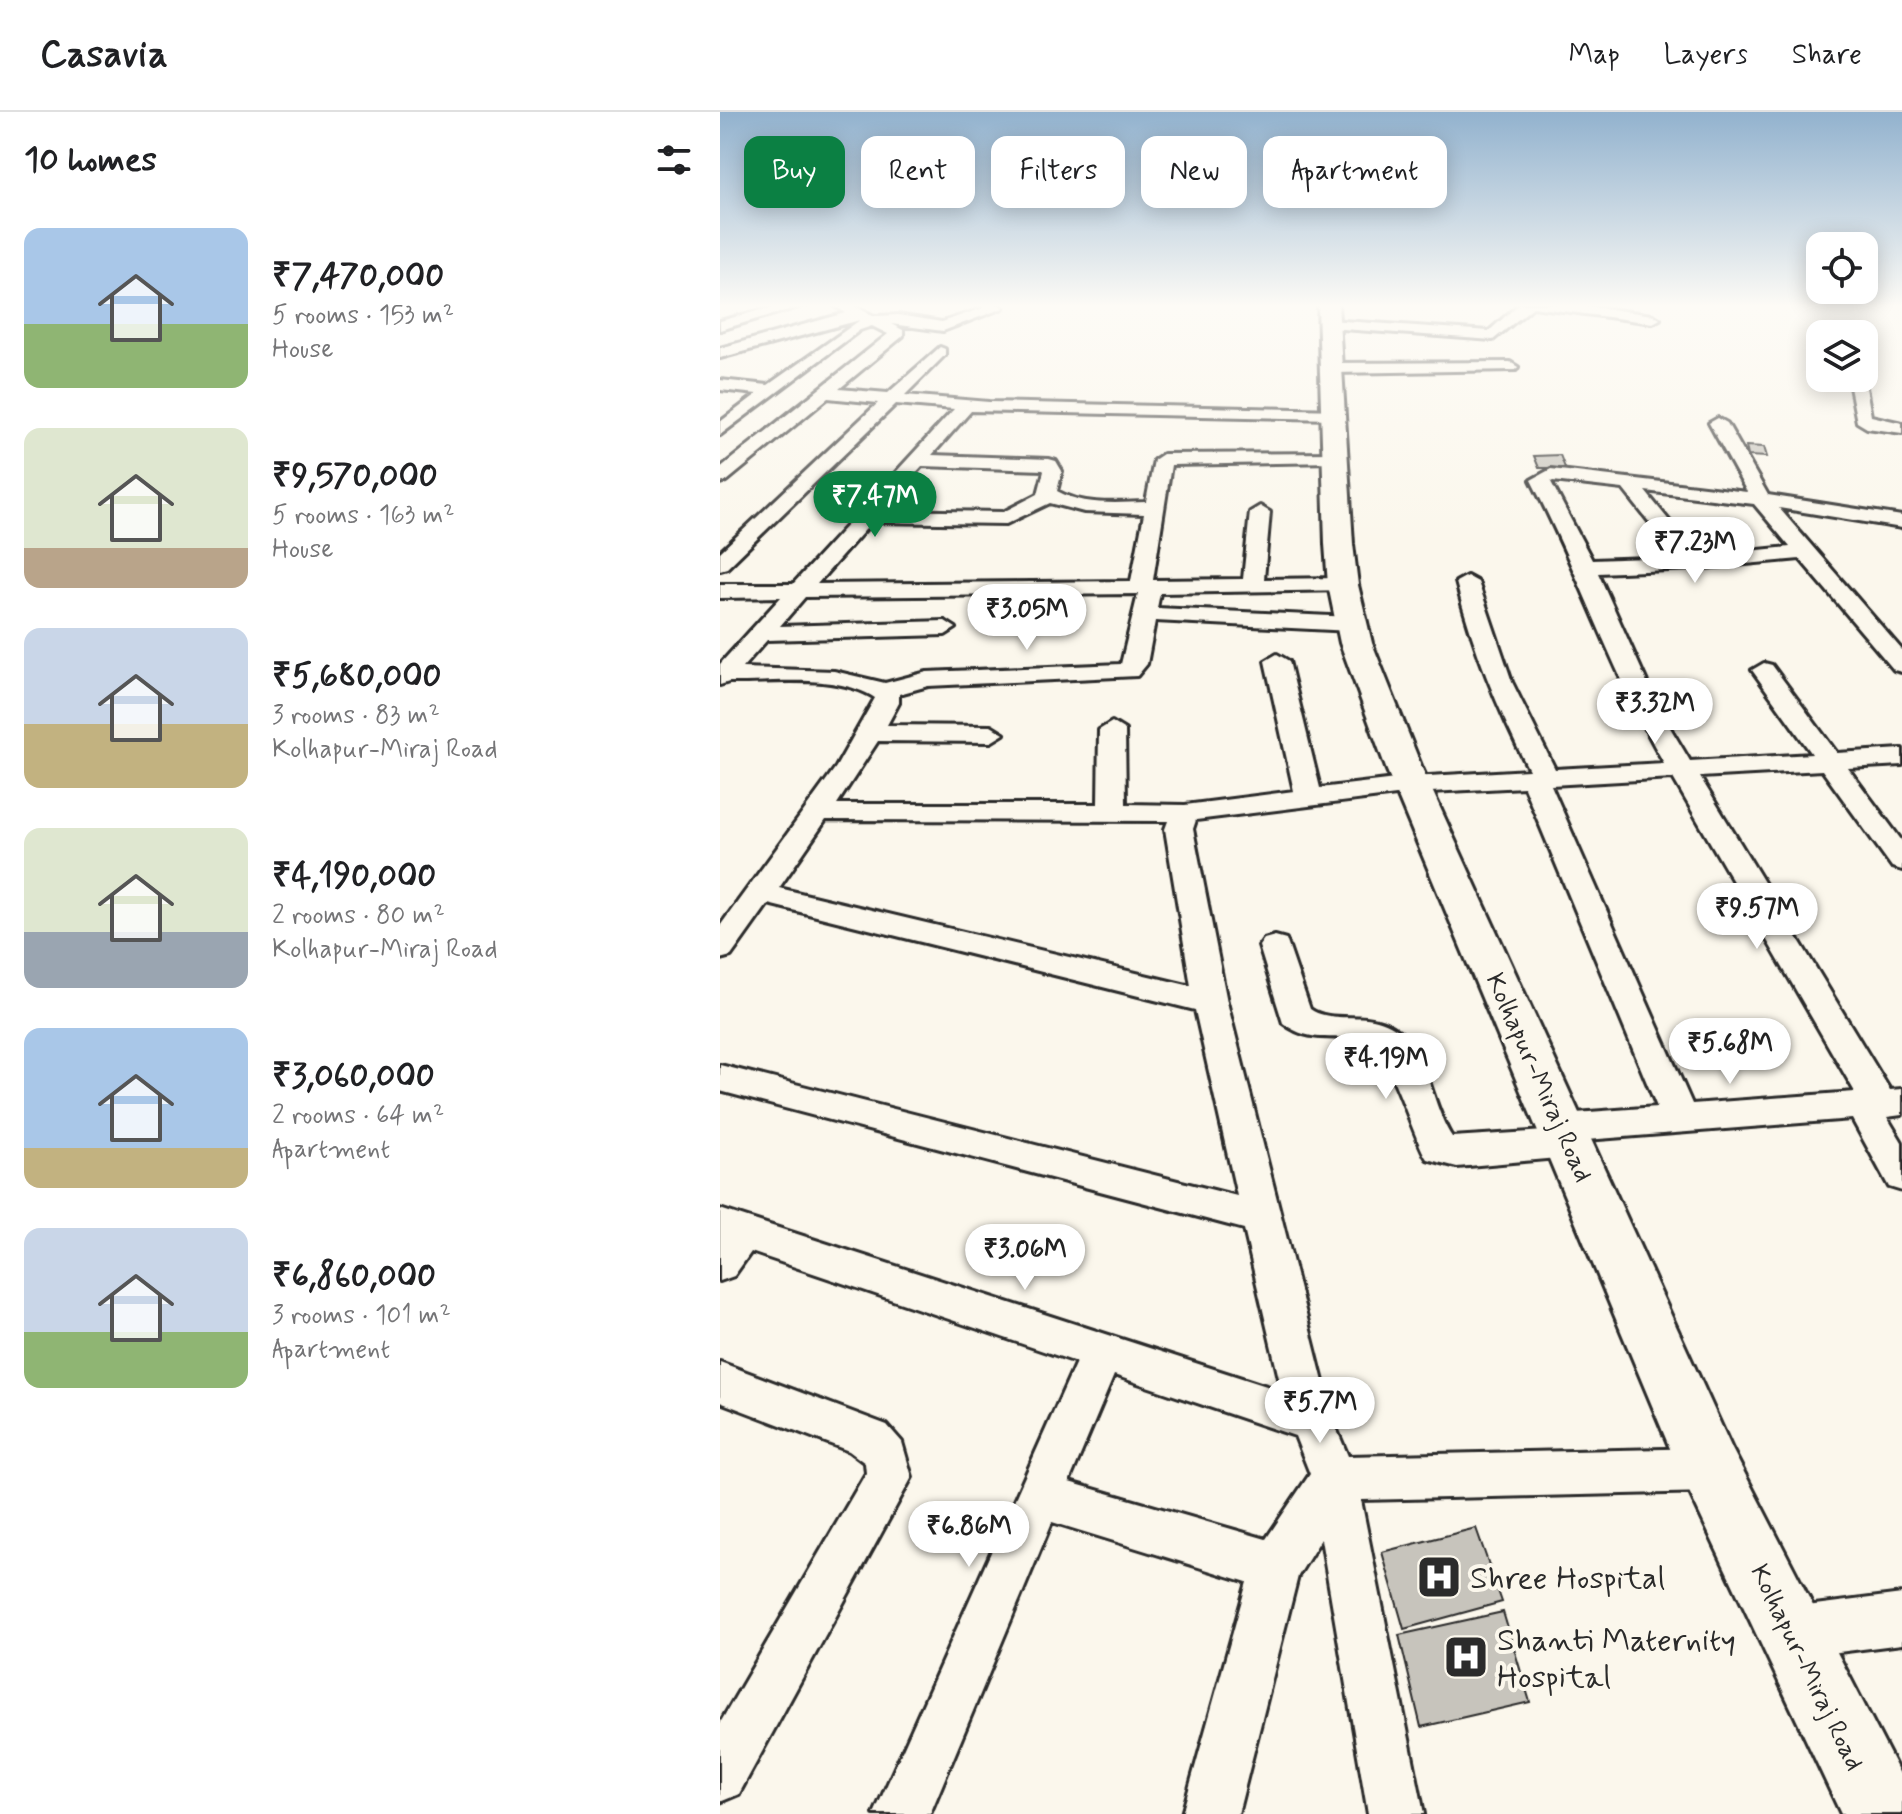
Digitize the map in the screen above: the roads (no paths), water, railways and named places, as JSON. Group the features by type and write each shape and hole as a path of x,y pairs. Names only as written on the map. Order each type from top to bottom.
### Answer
{"highway":[{"name":"Kolhapur-Miraj Road","path":"1333,383 1348,604 1412,785 1710,1470 1880,1814"}],"street":[{"path":"720,430 782,383"},
{"path":"720,477 835,383"},
{"path":"720,564 907,383"},
{"path":"720,385 770,393 967,405 1213,383"},
{"path":"721,677 856,681 883,691 927,679 1128,671 1135,664 1145,614 1145,587 1160,463 1166,457 1311,383"},
{"path":"1859,392 1863,418 1873,424 1902,428"},
{"path":"721,677 967,405"},
{"path":"1718,423 1761,500 1902,665"},
{"path":"1614,457 1622,480 1692,563"},
{"path":"915,460 1049,465 1053,471 1047,490 1049,496"},
{"path":"1902,522 1622,480 1551,475 1540,480 1584,567 1646,709 1881,1104 1902,1176"},
{"path":"866,516 1006,518 1049,496 1092,506 1153,508"},
{"path":"1253,586 1260,512"},
{"path":"1584,567 1692,563 1804,552"},
{"path":"1467,582 1479,629 1508,706 1681,1121"},
{"path":"720,591 1253,586 1348,604"},
{"path":"1145,614 1348,604"},
{"path":"763,633 945,628"},
{"path":"1277,661 1309,798"},
{"path":"1764,670 1833,761 1902,861"},
{"path":"720,949 869,733 887,703 883,691"},
{"path":"1112,730 1112,811"},
{"path":"869,733 991,734"},
{"path":"816,812 1185,813 1412,785 1902,757"},
{"path":"1185,813 1179,829 1210,1002 1311,1421 1334,1478 1396,1814"},
{"path":"758,892 1210,1002"},
{"path":"1275,946 1295,1015 1300,1020 1316,1026 1370,1029 1394,1043 1440,1149 1457,1153 1565,1135 1681,1121 1881,1104"},
{"path":"720,1078 1261,1218"},
{"path":"728,1240 1102,1352 1311,1421"},
{"path":"902,1814 1102,1352"},
{"path":"720,1382 864,1436 882,1446 889,1461 889,1477 720,1775"},
{"path":"1334,1478 1710,1470"},
{"path":"1210,1814 1276,1566 1334,1478"},
{"path":"1040,1496 1276,1566"},
{"path":"1791,1633 1902,1619"}],"place":[{"name":"Shree Hospital","path":"1439,1577"},
{"name":"Shanti Maternity Hospital","path":"1466,1657"}]}
